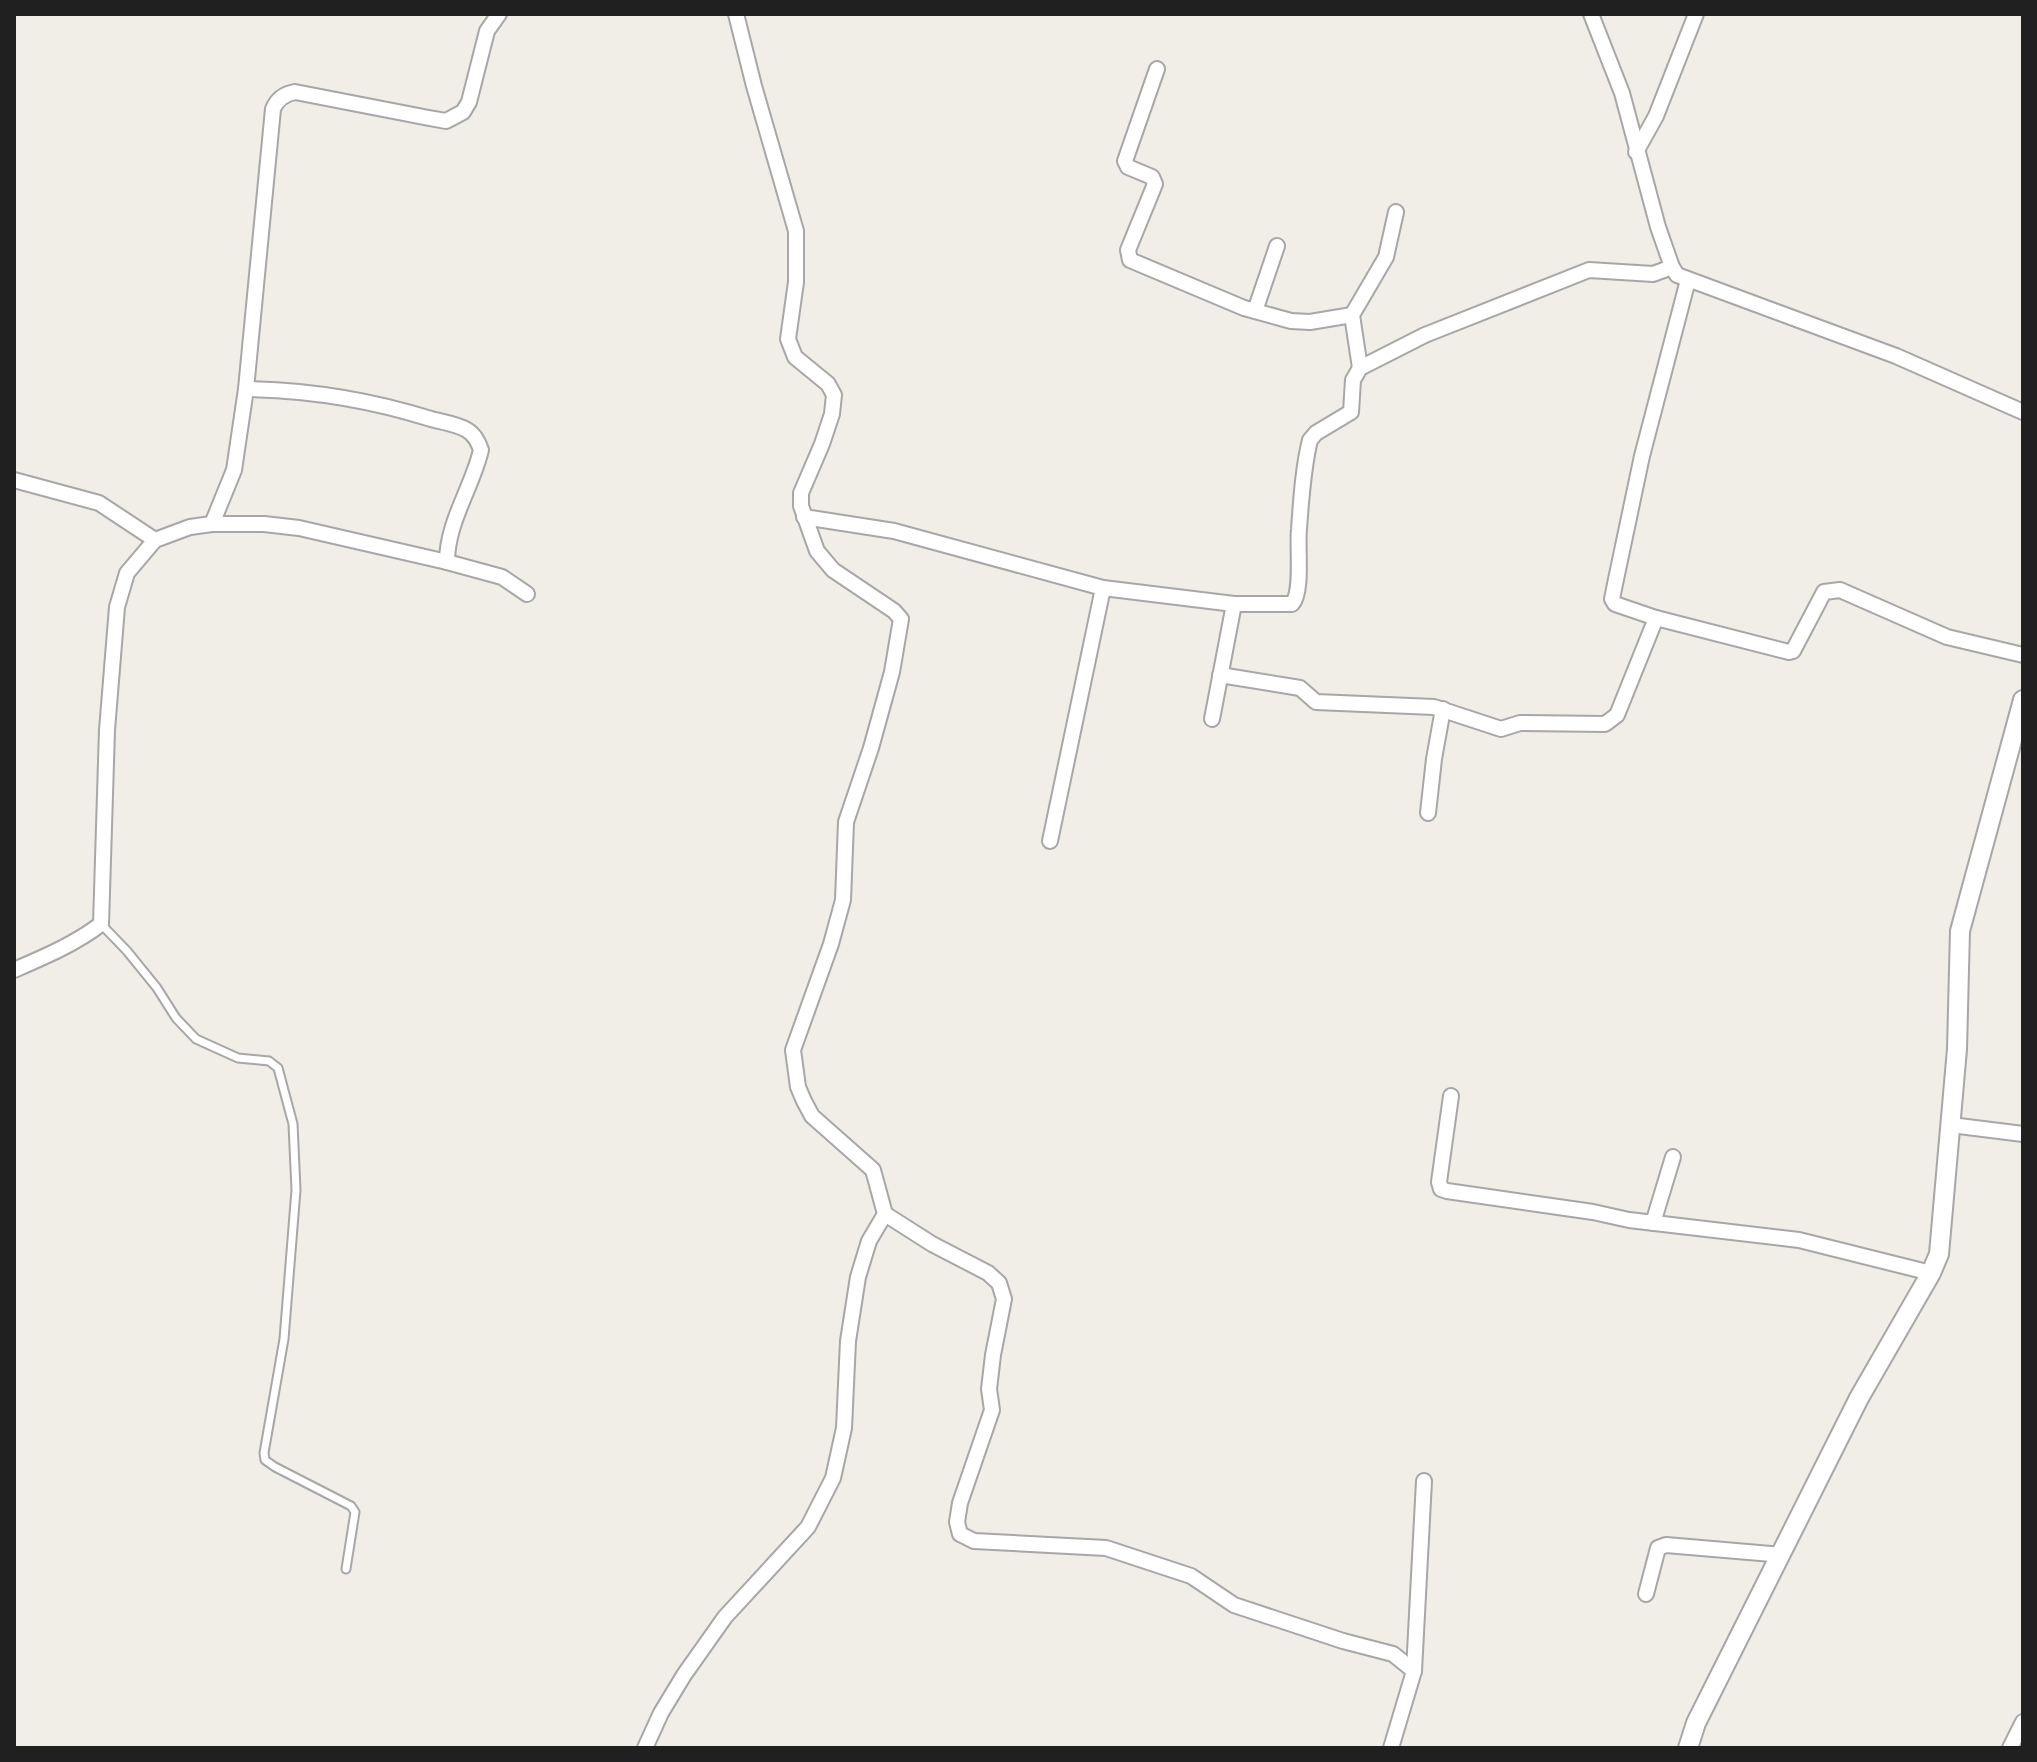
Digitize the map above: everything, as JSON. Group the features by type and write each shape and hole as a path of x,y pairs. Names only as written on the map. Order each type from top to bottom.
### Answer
{"street":[{"path":"212,524 234,470 246,389 276,103 295,92 446,121 456,117 469,102 487,31 499,14"},
{"path":"736,14 796,231 796,282 788,339 801,364 828,384 834,395 832,414 801,493 804,517 817,551 833,570 901,619 892,672 846,822 843,900 831,944 793,1050 793,1060 798,1087 812,1116 873,1170 885,1214 932,1244 988,1273 999,1283 1004,1299 989,1389 992,1410 960,1503 957,1522 960,1534 974,1541 1106,1548 1191,1576 1234,1605 1393,1654 1414,1671"},
{"path":"1591,14 1622,93 1636,152 1677,275 1896,356 2023,412"},
{"path":"1636,152 1656,116 1696,14"},
{"path":"1157,69 1125,161 1128,167 1152,177 1155,184 1128,250 1128,257 1255,311 1291,321 1310,322 1352,315"},
{"path":"1360,368 1352,315 1386,257 1396,212"},
{"path":"1255,311 1277,246"},
{"path":"804,517 894,531 1103,588 1234,604 1285,606 1295,603 1299,530 1310,440 1351,412 1353,380 1360,368 1425,335 1589,270 1653,274 1672,267"},
{"path":"1688,280 1642,456 1612,599 1620,607 1656,618 1789,652 1793,651 1824,592 1840,590 1947,637 2023,655"},
{"path":"246,389 329,395 405,410 466,430 477,439 481,450 450,536 447,562"},
{"path":"14,480 99,503 155,540"},
{"path":"14,970 101,924 108,716 117,607 127,573 155,540 190,527 212,524 299,528 502,577 527,594"},
{"path":"1050,841 1103,588"},
{"path":"1212,719 1234,604"},
{"path":"1220,675 1300,688 1316,702 1434,707 1501,729 1520,723 1599,725 1611,722 1617,715 1656,618"},
{"path":"1688,1748 1696,1723 1859,1398 1939,1254 1960,1001 1960,931 2023,700"},
{"path":"1428,813 1443,709"},
{"path":"1451,1096 1439,1182 1441,1189 1653,1223 1799,1240 1931,1273"},
{"path":"1951,1125 2023,1134"},
{"path":"1653,1223 1673,1157"},
{"path":"645,1748 684,1675 725,1617 808,1527 833,1478 844,1428 848,1341 858,1277 869,1241 885,1214"},
{"path":"1391,1748 1414,1671 1424,1481"},
{"path":"1646,1594 1658,1548 1666,1545 1782,1555"},
{"path":"2010,1748 2023,1722"}],"lane":[{"path":"101,924 127,951 176,1018 196,1039 238,1058 269,1061 278,1068 293,1124 296,1190 284,1339 264,1453 265,1460 275,1467 351,1506 355,1512 346,1569"}]}
